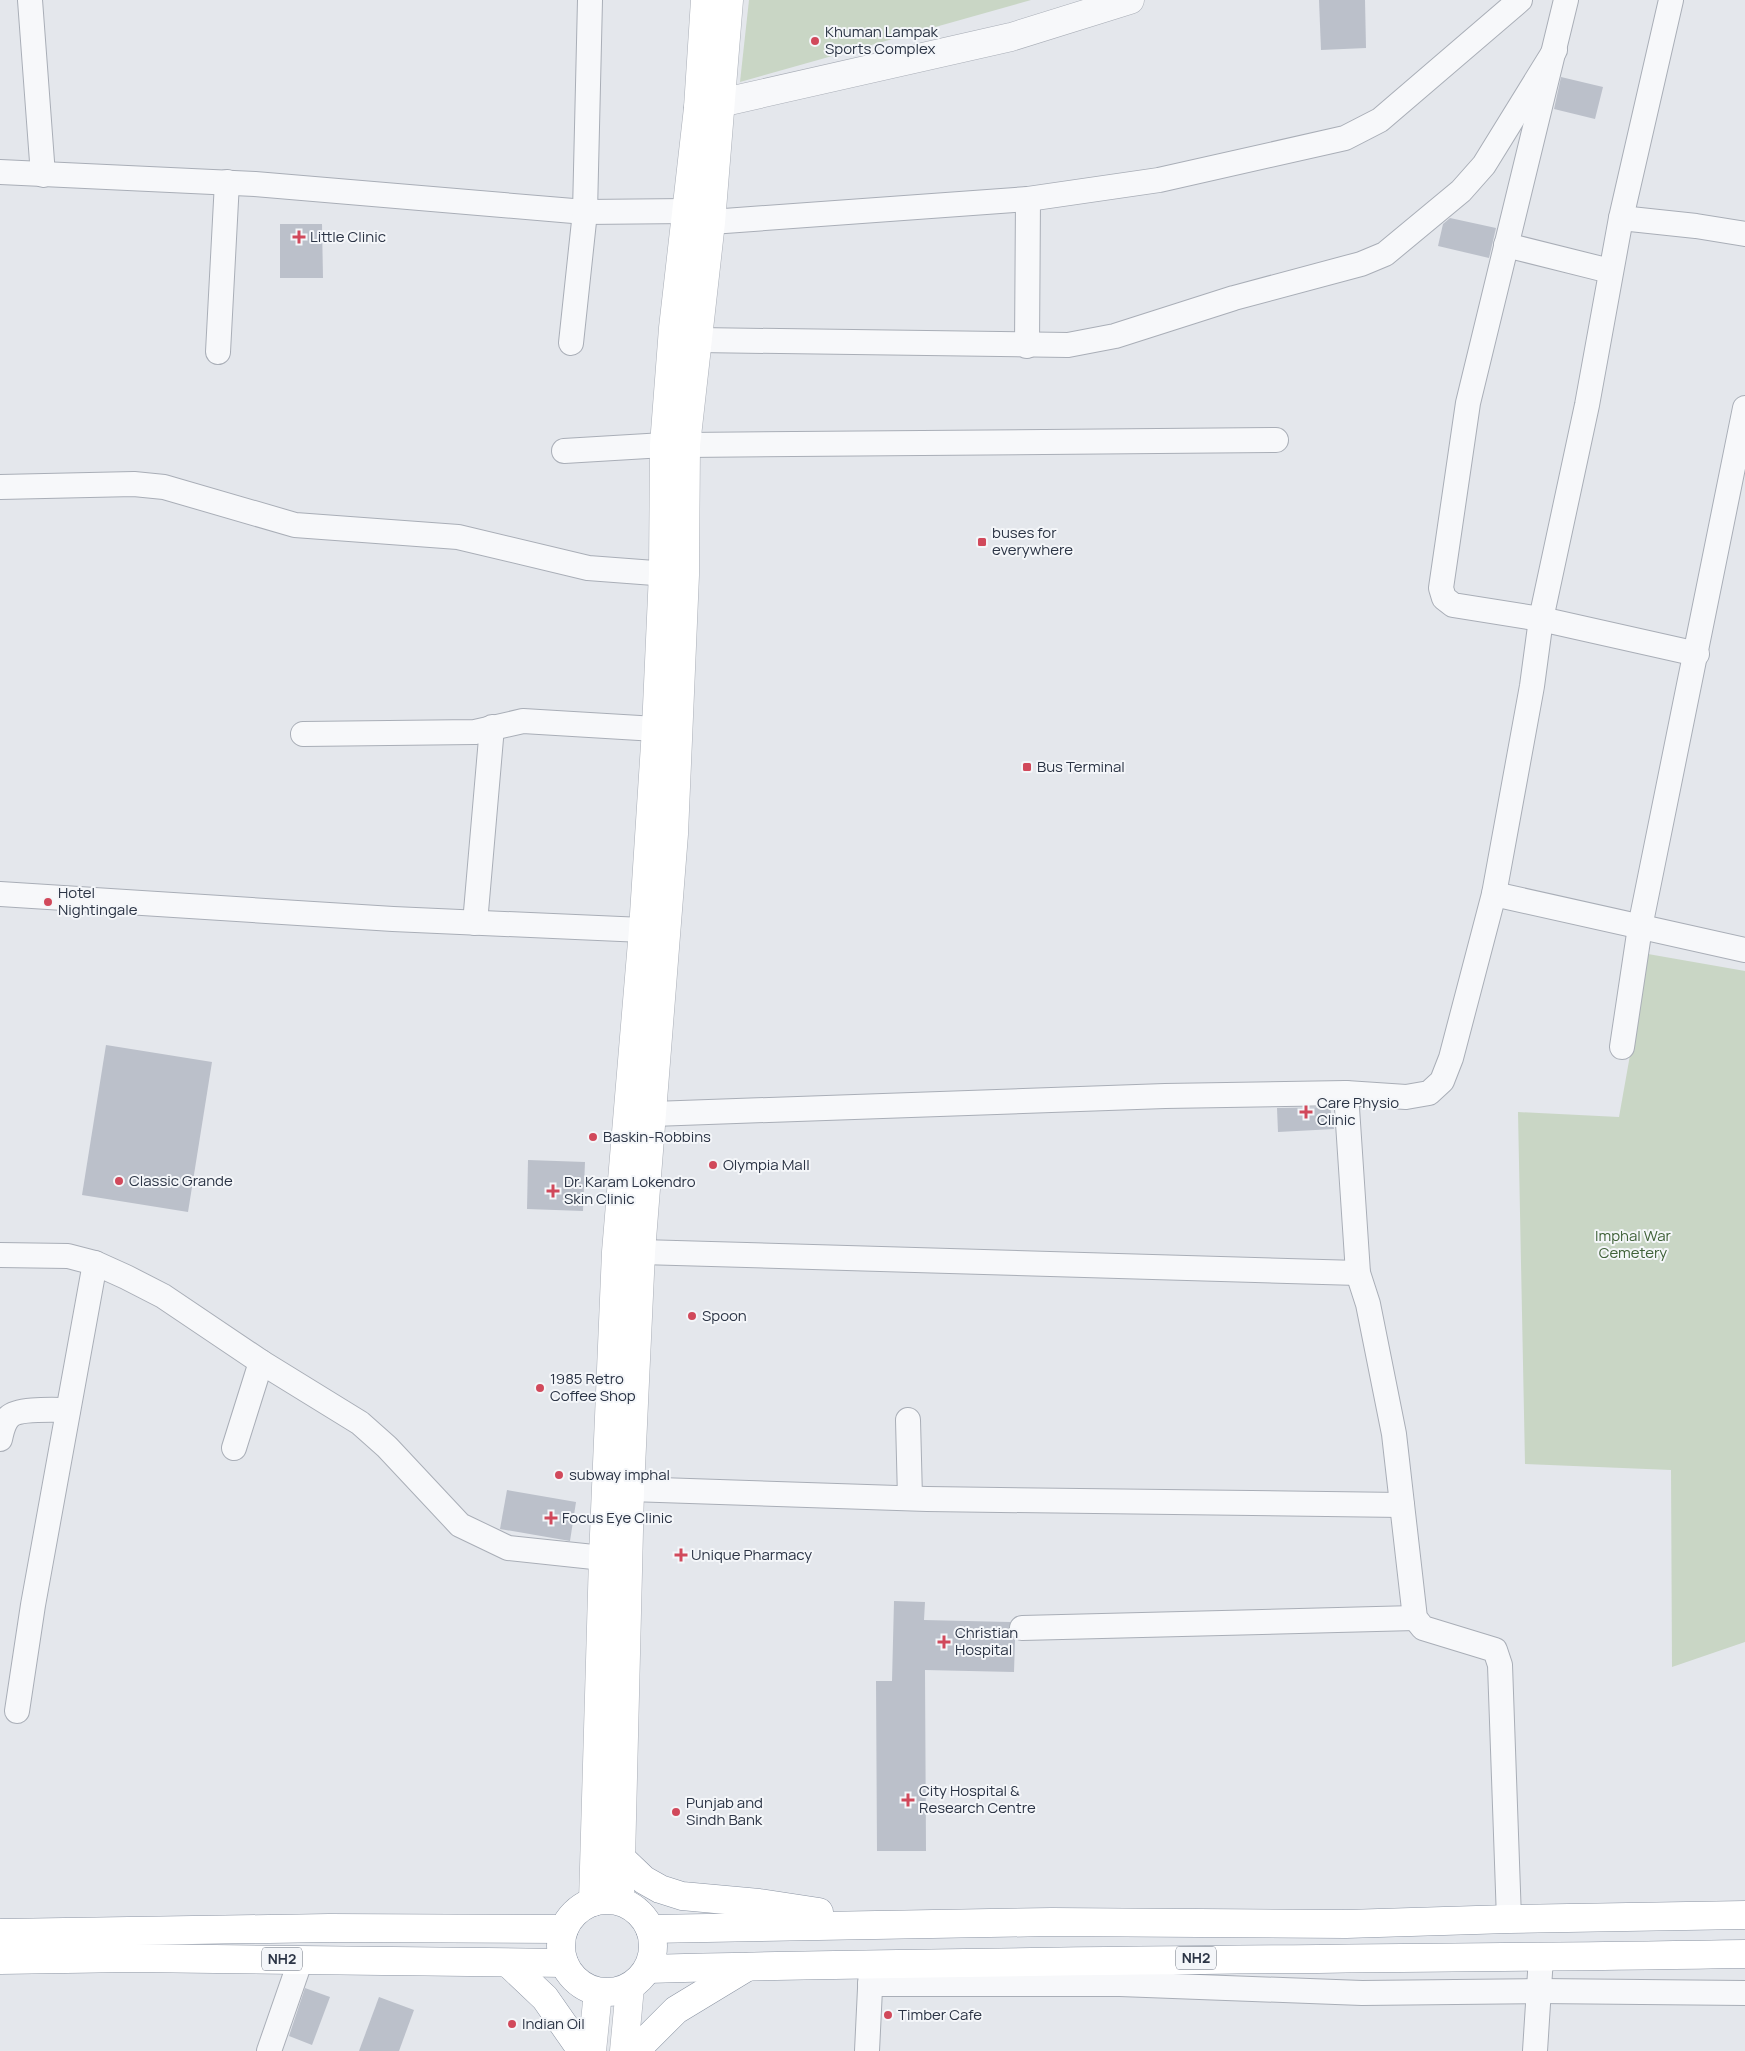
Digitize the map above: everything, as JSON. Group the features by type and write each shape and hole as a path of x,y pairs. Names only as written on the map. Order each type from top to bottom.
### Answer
{"main road":[{"path":"706,0 710,106"},
{"path":"675,445 700,340 699,217 710,106 729,0"},
{"path":"593,1902 603,1558 616,1252 649,1001 674,834 675,445 673,328 699,217"},
{"path":"620,1901 630,1488 641,1252 653,1114 649,1001 643,930 656,729 674,574"},
{"path":"622,1858 644,1880 660,1890 682,1896 800,1908 868,1924"},
{"path":"592,2051 598,1992 584,1986 572,1977 564,1964 561,1946 564,1929 571,1917 581,1908 593,1902 606,1900 620,1901 638,1912 650,1929 654,1942 652,1956 639,1978 624,2051"},
{"path":"650,1929 1062,1922 1346,1924 1745,1915"},
{"name":"NH2","path":"0,1933 329,1928 564,1929"},
{"name":"NH2","path":"598,1992 614,1992 639,1978 748,1966 871,1974 1173,1958 1541,1957 1745,1954"},
{"name":"NH2","path":"0,1960 301,1959 564,1964"},
{"path":"508,1962 545,1998 582,2051"},
{"path":"636,2051 676,2010 748,1966"}],"street":[{"path":"30,0 43,175"},
{"path":"571,343 585,212 590,0"},
{"path":"710,106 1011,37 1130,0"},
{"path":"0,172 227,182 585,212 648,213 699,217 1028,199 1159,180 1345,138 1380,120 1520,0"},
{"path":"1566,0 1468,402 1441,588 1444,598 1453,605 1541,619 1697,654"},
{"path":"653,1114 1165,1096 1346,1093 1406,1097 1429,1092 1442,1081 1451,1058 1494,894 1532,686 1541,619 1587,404 1621,218 1671,0"},
{"path":"700,340 1068,346 1115,336 1234,298 1361,264 1385,254 1461,191 1484,166 1554,50"},
{"path":"218,352 227,182"},
{"path":"1027,346 1028,199"},
{"path":"1621,218 1696,226 1745,234"},
{"path":"1506,245 1610,271"},
{"path":"1622,1047 1640,927 1697,654 1745,408"},
{"path":"564,451 675,445 1276,440"},
{"path":"0,487 134,484 164,487 296,525 458,537 588,568 674,574"},
{"path":"304,734 460,732 492,728 523,721 656,729"},
{"path":"475,923 492,728"},
{"path":"0,894 475,923 643,930"},
{"path":"1494,894 1745,950"},
{"path":"1346,1093 1358,1273 1368,1304 1394,1434 1415,1618 1423,1628 1495,1650 1500,1665 1509,1919"},
{"path":"641,1252 1358,1273"},
{"path":"0,1255 68,1256 95,1263 163,1296 261,1362 360,1423 386,1447 460,1525 508,1548 603,1558"},
{"path":"17,1711 33,1604 95,1263"},
{"path":"234,1448 261,1362"},
{"path":"0,1439 3,1426 10,1416 19,1412 68,1410"},
{"path":"908,1420 910,1498"},
{"path":"630,1488 910,1498 1402,1505"},
{"path":"1022,1628 1415,1618"},
{"path":"1536,2051 1541,1957"},
{"path":"269,2051 301,1959"},
{"path":"867,2051 871,1974 1362,1993 1539,1991 1745,1993"}],"green space":[{"name":"Khuman Lampak Sports Complex","path":"749,0 1031,0 740,82"},
{"name":"Imphal War Cemetery","path":"1648,954 1745,971 1745,1642 1672,1667 1671,1470 1525,1464 1518,1112 1619,1117"}],"building":[{"path":"1319,0 1365,0 1366,48 1321,50"},
{"path":"1561,77 1603,87 1595,119 1554,109"},
{"path":"1450,218 1496,228 1489,258 1438,246 1443,224"},
{"path":"280,224 322,224 323,278 280,278"},
{"path":"106,1045 212,1062 188,1212 82,1195"},
{"path":"1330,1107 1334,1129 1278,1132 1277,1108"},
{"path":"528,1160 585,1162 583,1211 527,1209"},
{"path":"507,1490 576,1502 570,1541 500,1529"},
{"path":"894,1601 925,1602 924,1620 1010,1622 1010,1635 1015,1640 1014,1672 925,1670 926,1851 877,1851 876,1681 892,1681"},
{"path":"305,1988 330,1997 312,2045 289,2036"},
{"path":"379,1997 414,2010 399,2051 359,2051"}],"place":[{"name":"Khuman Lampak Sports Complex","path":"815,41"},
{"name":"Little Clinic","path":"299,237"},
{"name":"buses for everywhere","path":"982,542"},
{"name":"Bus Terminal","path":"1027,767"},
{"name":"Hotel Nightingale","path":"48,902"},
{"name":"Care Physio Clinic","path":"1306,1112"},
{"name":"Baskin-Robbins","path":"593,1137"},
{"name":"Olympia Mall","path":"713,1165"},
{"name":"Classic Grande","path":"119,1181"},
{"name":"Dr. Karam Lokendro Skin Clinic","path":"553,1191"},
{"name":"Spoon","path":"692,1316"},
{"name":"1985 Retro Coffee Shop","path":"540,1388"},
{"name":"subway imphal","path":"559,1475"},
{"name":"Focus Eye Clinic","path":"551,1518"},
{"name":"Unique Pharmacy","path":"681,1555"},
{"name":"Christian Hospital","path":"944,1642"},
{"name":"City Hospital & Research Centre","path":"908,1800"},
{"name":"Punjab and Sindh Bank","path":"676,1812"},
{"name":"Timber Cafe","path":"888,2015"},
{"name":"Indian Oil","path":"512,2024"}]}
